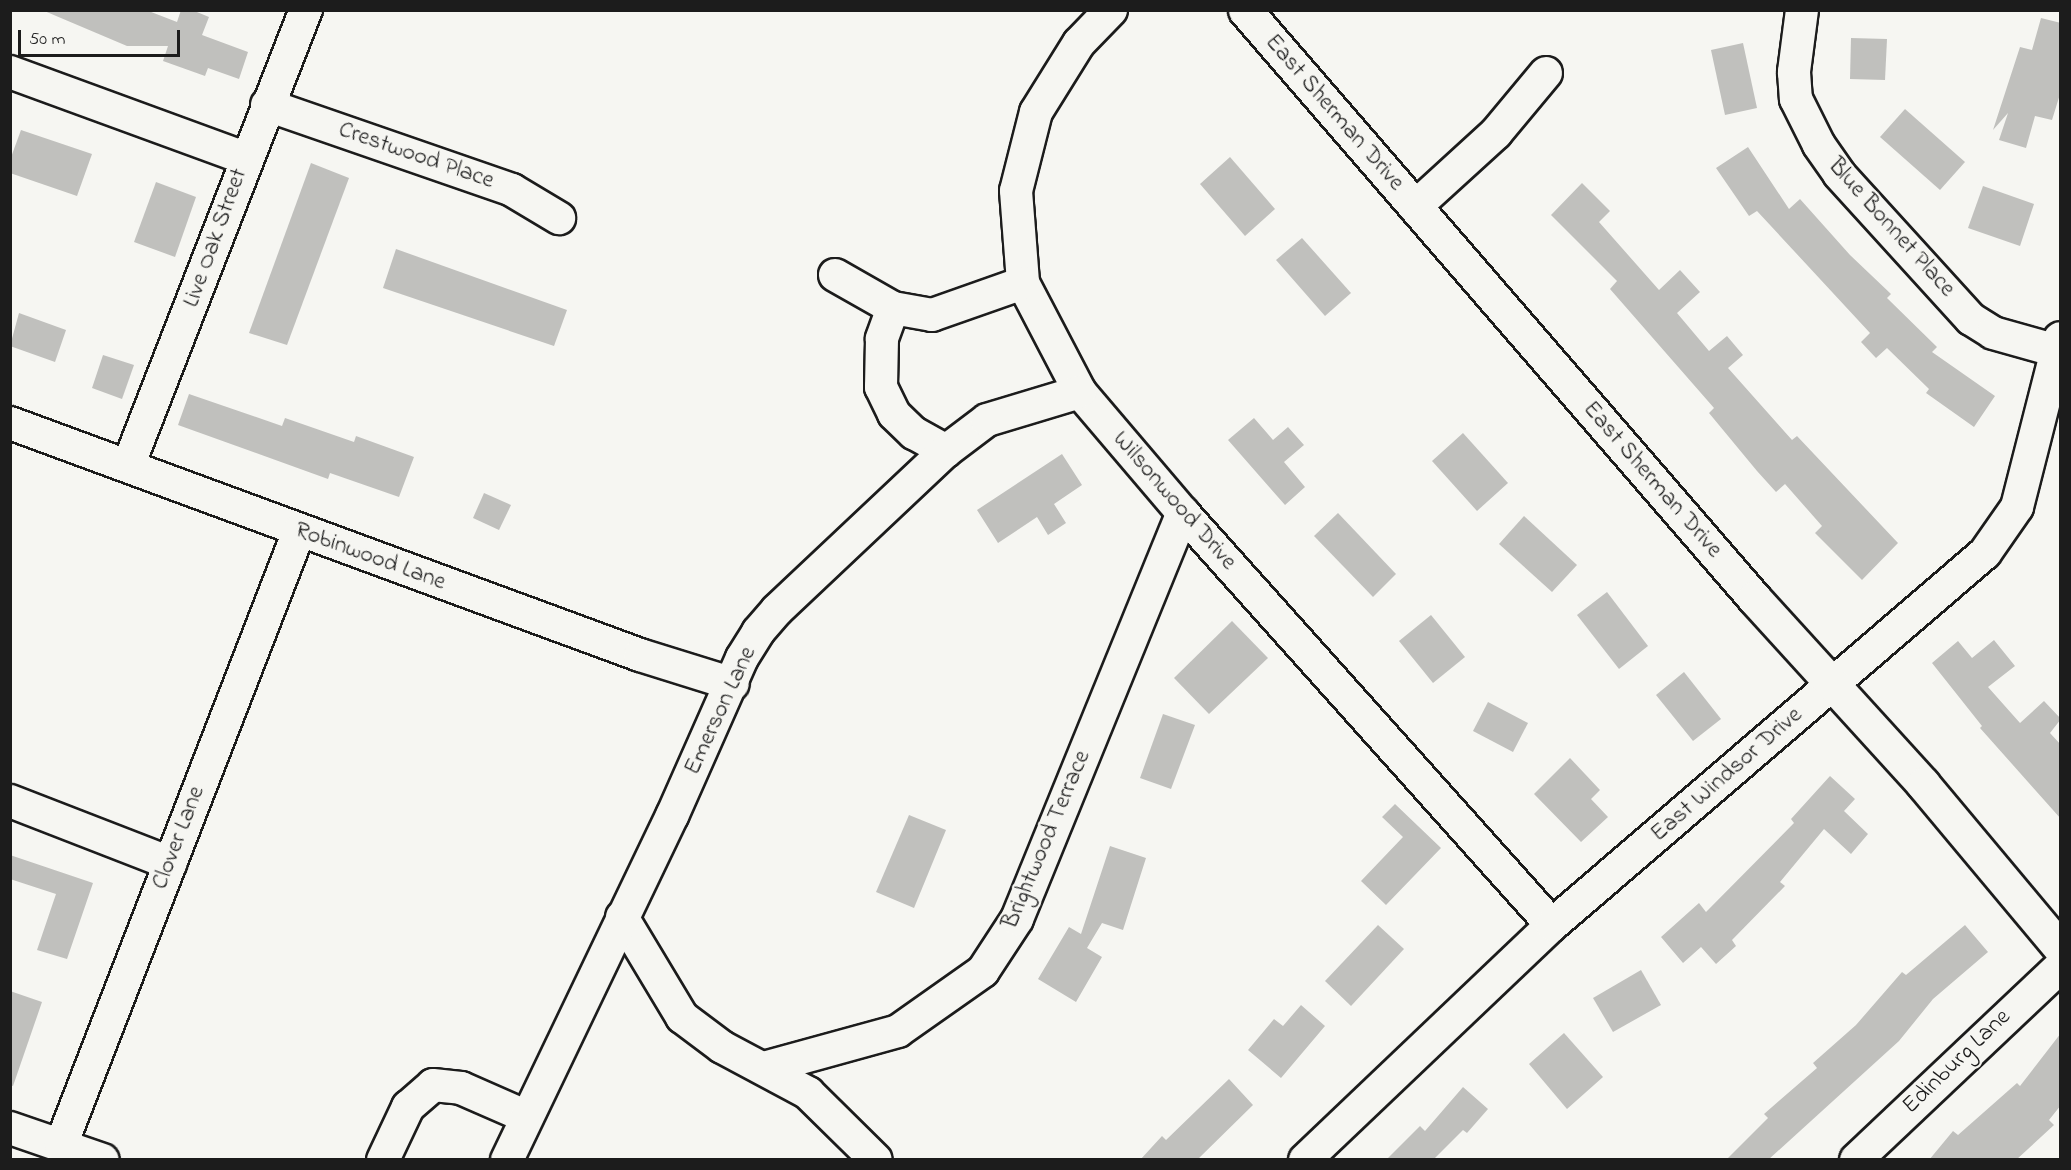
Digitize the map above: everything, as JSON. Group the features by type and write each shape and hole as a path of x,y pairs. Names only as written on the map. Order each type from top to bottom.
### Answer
{"main road":[{"name":"East Sherman Drive","path":"1245,10 1754,598 1834,683 2061,948"}],"street":[{"name":"Live Oak Street","path":"128,466 169,368 245,158 306,10"},
{"name":"Wilsonwood Drive","path":"1111,10 1079,43 1036,112 1016,191 1023,283 1080,392 1183,513 1552,925"},
{"name":"Blue Bonnet Place","path":"1802,10 1794,72 1796,99 1819,145 1839,174 1971,319 1993,333 2059,345"},
{"path":"10,72 245,158"},
{"path":"1415,207 1496,133 1546,74"},
{"name":"Crestwood Place","path":"267,105 512,190 559,219"},
{"path":"836,275 893,308 932,315 1023,283"},
{"path":"893,308 882,339 881,387 894,414 914,433 946,451"},
{"name":"East Windsor Drive","path":"1305,1160 1552,925 1985,553 2017,507 2059,345"},
{"name":"Emerson Lane","path":"507,1160 733,684 742,658 777,610 946,451 987,420 1080,392"},
{"name":"Robinwood Lane","path":"10,423 640,655 733,684"},
{"name":"Brightwood Terrace","path":"764,1068 898,1031 983,971 1017,919 1183,513"},
{"name":"Clover Lane","path":"61,1145 299,531"},
{"path":"10,801 170,863"},
{"path":"622,917 682,1017 722,1047 808,1093 876,1160"},
{"name":"Edinburg Lane","path":"1856,1160 2061,967"},
{"path":"383,1160 408,1107 433,1085 461,1088 527,1117"},
{"path":"10,1128 103,1160"}],"building":[{"path":"42,10 146,10 177,22 181,10 192,10 209,17 202,35 248,52 239,79 208,68 205,76 163,61 168,46 127,46"},
{"path":"2041,18 2061,23 2061,91 2052,120 2035,116 2026,148 1999,140 2008,113 1993,130 2020,47 2032,50"},
{"path":"1851,38 1887,39 1885,80 1850,79"},
{"path":"1743,43 1757,108 1725,115 1711,50"},
{"path":"1905,109 1965,162 1940,190 1880,137"},
{"path":"21,130 92,154 77,196 10,173 10,160"},
{"path":"1748,147 1789,209 1800,199 1850,255 1891,294 1887,298 1937,347 1932,352 1995,396 1974,427 1926,393 1929,389 1887,348 1876,358 1861,342 1870,333 1757,211 1749,216 1716,168"},
{"path":"1230,157 1275,209 1245,236 1200,184"},
{"path":"311,163 349,178 287,345 249,333"},
{"path":"156,182 196,197 175,257 134,242"},
{"path":"1582,183 1610,211 1599,222 1659,290 1680,270 1700,292 1677,313 1709,351 1727,336 1743,355 1728,368 1792,440 1797,436 1898,543 1862,580 1815,533 1822,526 1785,484 1776,492 1757,471 1709,413 1714,408 1610,289 1617,281 1551,215"},
{"path":"1983,186 2034,204 2020,246 1968,228"},
{"path":"1302,238 1351,293 1325,316 1276,260"},
{"path":"396,249 567,310 554,346 383,288"},
{"path":"19,313 66,330 55,362 10,346"},
{"path":"103,355 134,365 122,399 92,388"},
{"path":"189,394 282,426 285,418 354,442 356,436 414,457 399,497 330,473 328,479 178,425"},
{"path":"1254,418 1273,440 1288,427 1304,445 1284,462 1305,487 1285,505 1228,440"},
{"path":"1463,433 1508,483 1477,511 1432,461"},
{"path":"1062,454 1082,485 1054,504 1066,523 1048,535 1037,517 998,543 977,510"},
{"path":"484,493 511,505 499,530 473,518"},
{"path":"1338,513 1396,574 1373,597 1314,536"},
{"path":"1524,516 1577,565 1552,592 1499,544"},
{"path":"1607,592 1648,646 1619,669 1577,615"},
{"path":"1431,615 1465,657 1433,683 1399,641"},
{"path":"1232,621 1268,658 1209,714 1174,678"},
{"path":"1994,640 2015,666 1988,687 2020,723 2044,701 2061,719 2050,733 2061,745 2061,819 1980,728 1982,726 1932,663 1958,641 1972,658"},
{"path":"1684,672 1721,719 1693,741 1656,695"},
{"path":"1488,702 1528,723 1513,752 1473,731"},
{"path":"1163,714 1195,725 1171,789 1140,778"},
{"path":"1570,758 1600,790 1591,799 1608,817 1581,842 1534,794"},
{"path":"1830,776 1855,799 1844,811 1868,834 1851,854 1824,829 1780,882 1785,886 1732,940 1736,946 1716,964 1701,947 1683,963 1661,937 1699,903 1706,912 1794,823 1791,819"},
{"path":"1395,804 1441,848 1386,905 1361,881 1403,837 1382,817"},
{"path":"909,815 946,830 914,908 876,892"},
{"path":"1110,846 1146,858 1123,930 1102,923 1087,948 1102,957 1076,1002 1038,979 1069,927 1081,934"},
{"path":"10,855 93,883 67,959 37,950 56,894 10,879"},
{"path":"1378,925 1404,949 1351,1006 1325,981"},
{"path":"1965,925 1988,952 1933,999 1899,1041 1768,1160 1726,1160 1768,1118 1764,1114 1817,1068 1813,1063 1856,1025 1902,972 1906,975"},
{"path":"1641,970 1661,1005 1613,1032 1593,998"},
{"path":"10,991 42,1002 13,1086 10,1085"},
{"path":"1301,1005 1325,1026 1281,1078 1248,1050 1274,1019 1283,1026"},
{"path":"1564,1033 1603,1077 1567,1109 1529,1064"},
{"path":"2061,1033 2061,1105 2049,1120 2054,1125 2016,1160 1929,1160 1953,1131 1958,1135 2017,1083 2020,1086"},
{"path":"1229,1079 1253,1105 1197,1160 1140,1160 1162,1136 1166,1140"},
{"path":"1463,1087 1488,1109 1467,1133 1463,1130 1433,1160 1386,1160 1420,1126 1425,1131"}]}
